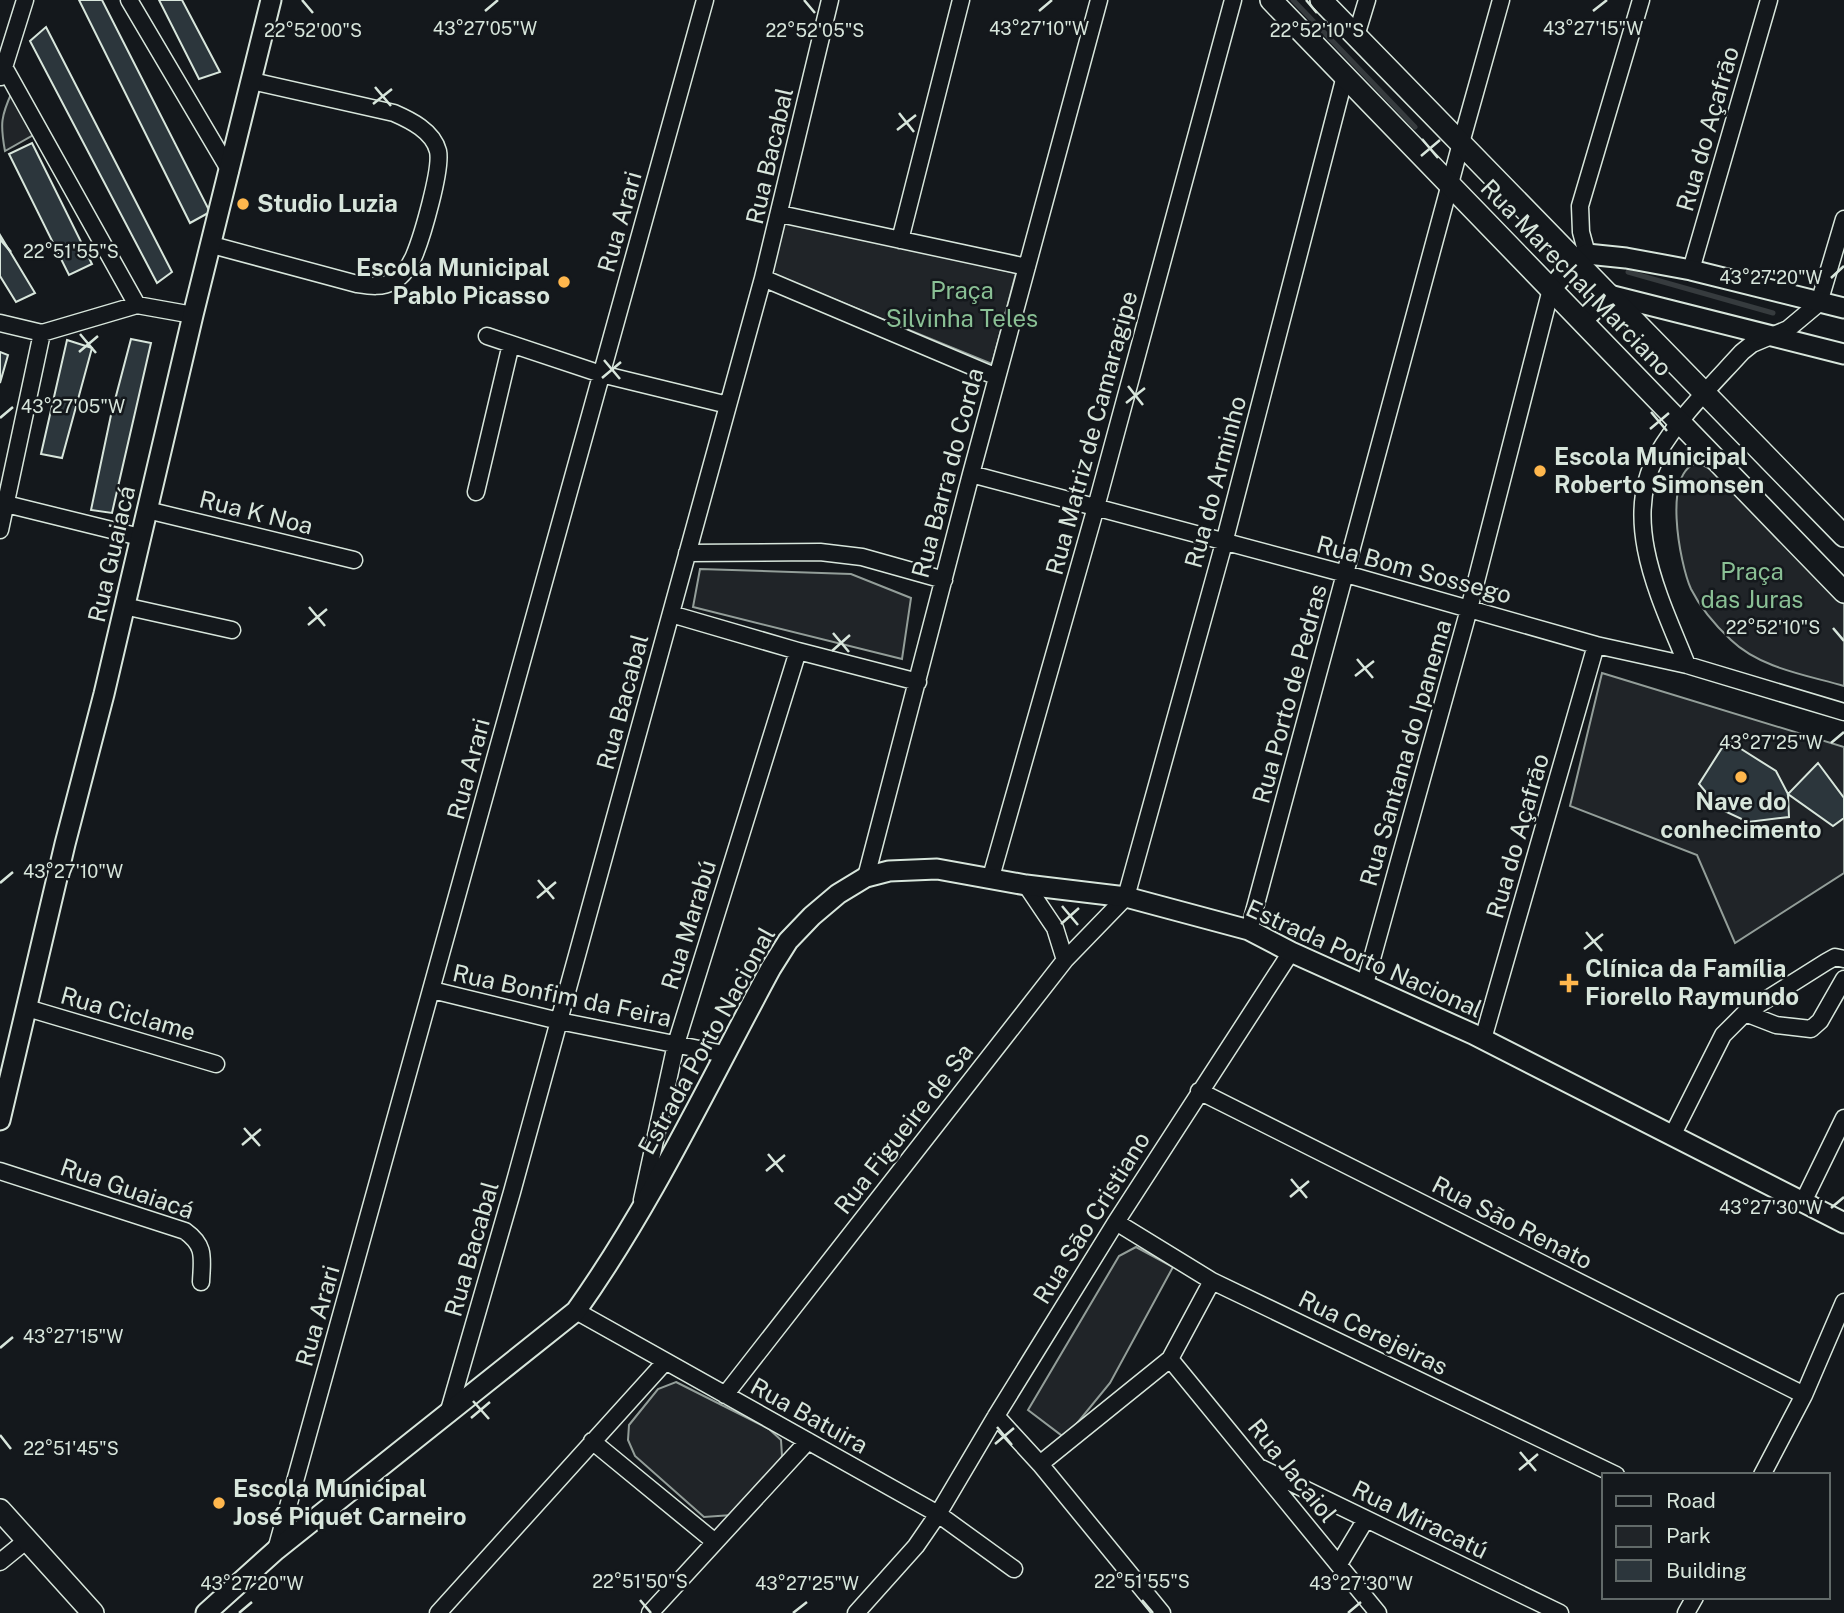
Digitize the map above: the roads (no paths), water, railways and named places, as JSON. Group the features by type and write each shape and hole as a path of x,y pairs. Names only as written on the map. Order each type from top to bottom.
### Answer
{"main road":[{"name":"Rua Marechal Marciano","path":"1271,0 1844,592"},
{"name":"Rua Marechal Marciano","path":"1321,0 1461,143 1581,258 1609,295 1844,536"},
{"path":"0,1510 93,1613"}],"street":[{"path":"25,0 2,73 137,305"},
{"path":"129,0 230,171"},
{"name":"Rua Guaiacá","path":"0,1120 271,0"},
{"name":"Rua Arari","path":"276,1550 705,0"},
{"name":"Rua Bacabal","path":"448,1414 763,278 830,0"},
{"path":"900,240 961,0"},
{"name":"Rua Barra do Corda","path":"866,877 1099,0"},
{"name":"Rua Matriz de Camaragipe","path":"991,877 1096,507 1233,0"},
{"path":"1356,36 1367,0"},
{"name":"Rua Porto de Pedras","path":"1249,930 1501,0"},
{"path":"1551,289 1581,258 1580,206 1641,0"},
{"name":"Rua do Açafrão","path":"1691,270 1769,0"},
{"name":"Rua do Arminho","path":"1126,897 1224,543 1345,76"},
{"path":"212,245 357,284 377,287 395,281 407,268 414,254 439,169 438,149 413,121 394,113 252,81"},
{"path":"780,215 1027,267"},
{"path":"1687,665 1649,564 1643,533 1643,511 1655,458 1679,422 1742,352 1788,329 1819,303 1844,219"},
{"path":"1581,258 1626,258 1691,270 1844,308"},
{"path":"763,278 997,377"},
{"name":"Rua Santana do Ipanema","path":"1365,984 1469,609 1551,289"},
{"path":"1582,321 1609,295 1844,354"},
{"path":"0,323 42,333 137,305 193,315"},
{"path":"0,530 42,333"},
{"path":"487,336 601,374 728,405"},
{"path":"476,492 511,344"},
{"name":"Rua Bom Sossego","path":"971,474 1346,574 1596,645 1687,665 1844,712"},
{"path":"6,504 140,537"},
{"name":"Rua K Noa","path":"147,510 354,560"},
{"path":"687,553 820,552 862,557 944,580"},
{"path":"124,606 232,630"},
{"path":"671,614 797,651 918,682"},
{"name":"Rua do Açafrão","path":"1483,1039 1596,645"},
{"name":"Rua Marabú","path":"639,1216 677,1044 797,651"},
{"name":"Estrada Porto Nacional","path":"206,1613 276,1550 576,1311 610,1264 639,1216 724,1054 788,941 811,916 838,894 866,877 889,871 937,869 1126,897 1249,930 1291,952 1483,1039 1844,1223"},
{"path":"1026,884 1055,928 1065,960"},
{"name":"Rua Figueire de Sa","path":"725,1395 1065,960 1126,897"},
{"name":"Rua São Cristiano","path":"856,1613 916,1546 938,1514 1115,1222 1291,952"},
{"path":"1672,1136 1723,1035 1745,1013 1835,957 1844,959"},
{"path":"1745,1013 1776,1025 1811,1029 1820,1021 1844,979"},
{"name":"Rua Bonfim da Feira","path":"432,990 559,1021 724,1054"},
{"name":"Rua Ciclame","path":"27,1008 216,1064"},
{"name":"Rua São Renato","path":"1199,1091 1804,1395"},
{"path":"1803,1202 1844,1118"},
{"name":"Rua Guaiacá","path":"0,1171 184,1231 196,1239 202,1251 201,1282"},
{"name":"Rua Cerejeiras","path":"1115,1222 1212,1281 1612,1473"},
{"path":"1040,1464 1170,1359 1212,1281"},
{"path":"1763,1473 1804,1395 1844,1302"},
{"name":"Rua Batuira","path":"576,1311 938,1514 1014,1569"},
{"name":"Rua Jacaiol","path":"1170,1359 1378,1613"},
{"path":"438,1613 665,1362"},
{"path":"996,1416 1040,1464 1162,1613"},
{"path":"592,1441 715,1542"},
{"path":"650,1613 808,1441"},
{"name":"Rua Miracatú","path":"1259,1467 1560,1613"},
{"path":"1339,1564 1366,1519"},
{"path":"0,1562 27,1540"}],"waterway":[{"path":"1293,0 1415,127"},
{"path":"1628,272 1773,313"}],"place":[{"name":"Studio Luzia","path":"243,204"},
{"name":"Escola Municipal Pablo Picasso","path":"564,282"},
{"name":"Escola Municipal Roberto Simonsen","path":"1540,471"},
{"name":"Nave do conhecimento","path":"1741,777"},
{"name":"Clínica da Família Fiorello Raymundo","path":"1569,983"},
{"name":"Escola Municipal José Piquet Carneiro","path":"219,1503"}],"park label":[{"name":"Praça Silvinha Teles","path":"962,305"},
{"name":"Praça das Juras","path":"1752,586"}]}
